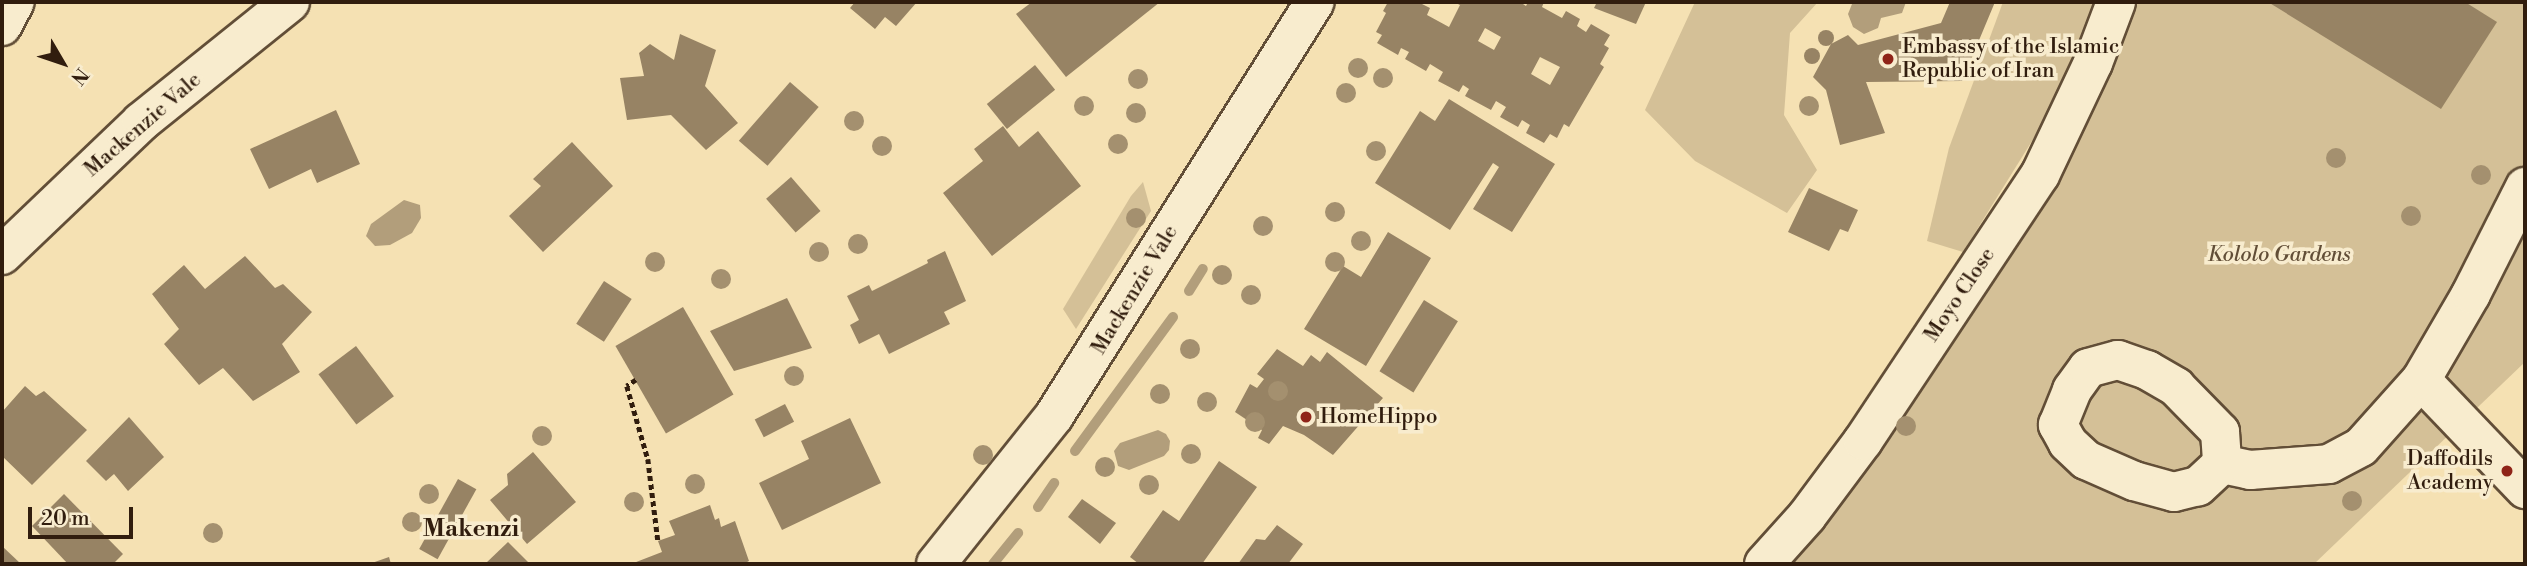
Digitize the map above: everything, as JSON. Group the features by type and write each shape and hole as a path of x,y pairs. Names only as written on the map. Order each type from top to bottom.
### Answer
{"street":[{"path":"2,26 15,2"},
{"name":"Mackenzie Vale","path":"2,255 141,122 290,2"},
{"name":"Mackenzie Vale","path":"936,564 1055,416 1315,2"},
{"name":"Moyo Close","path":"1764,564 1807,516 1863,441 2040,175 2093,63 2116,2"},
{"path":"2222,464 2250,470 2329,464 2361,447 2421,380 2471,294 2525,187"},
{"path":"2421,380 2525,489"}],"path":[{"path":"636,380 627,386 648,459 658,541"}],"green space":[{"path":"1695,2 1818,2 1790,33 1784,115 1817,170 1787,213 1695,161 1645,110"},
{"path":"2003,2 2105,2 2094,41 1963,252 1927,241 1949,148"},
{"name":"Kololo Gardens","path":"2128,2 2525,2 2525,362 2314,564 1785,564"},
{"path":"1143,182 1151,211 1076,329 1063,309 1131,196"}],"shaded area":[{"path":"1906,2 1902,13 1881,18 1878,28 1864,34 1853,27 1848,14 1852,4"},
{"path":"404,200 420,205 421,218 412,233 390,245 375,246 366,236 371,224"},
{"path":"1158,430 1166,434 1170,441 1169,450 1164,456 1129,470 1118,466 1114,451 1120,443"}],"building":[{"path":"855,2 917,2 896,26 885,17 875,29 850,8"},
{"path":"1032,2 1160,2 1066,77 1016,14"},
{"path":"1388,2 1418,2 1430,8 1427,15 1449,27 1460,5 1454,2 1520,2 1526,6 1528,2 1544,2 1542,7 1562,18 1566,11 1580,19 1577,26 1586,32 1591,24 1610,35 1604,45 1609,48 1600,64 1604,67 1569,127 1564,124 1557,138 1550,134 1544,143 1526,133 1530,125 1522,120 1518,127 1500,117 1506,107 1496,101 1491,110 1465,96 1469,89 1463,85 1459,92 1438,81 1443,72 1430,64 1426,71 1405,59 1409,52 1401,48 1398,55 1377,43 1382,35 1376,32 1386,13 1383,11","holes":["1485,28 1501,37 1494,50 1478,41","1540,57 1560,67 1550,85 1531,74"]},
{"path":"1597,2 1646,2 1636,24 1594,8"},
{"path":"1950,2 1995,2 1962,81 1866,82 1885,133 1840,145 1826,90 1813,77 1831,44 1848,35 1858,45 1941,23"},
{"path":"2268,2 2465,2 2497,22 2441,109"},
{"path":"1823,30 1829,30 1834,38 1832,44 1823,46 1818,41 1818,35"},
{"path":"680,34 716,50 705,86 738,123 706,150 671,115 627,120 620,78 644,76 639,53 650,44 674,60"},
{"path":"1812,48 1818,50 1818,62 1812,64 1806,62 1804,56 1806,50"},
{"path":"1035,65 1055,90 1007,129 987,104"},
{"path":"790,82 819,107 768,166 739,141"},
{"path":"1449,99 1555,164 1512,232 1473,209 1499,167 1493,163 1450,230 1375,183 1420,111 1435,121"},
{"path":"336,110 360,164 317,183 311,169 269,189 250,149"},
{"path":"1003,126 1019,147 1038,131 1081,186 992,256 943,193 983,161 974,149"},
{"path":"572,142 613,186 543,252 509,216 541,186 533,179"},
{"path":"791,177 821,211 796,233 766,199"},
{"path":"1809,188 1858,210 1848,232 1840,229 1829,251 1788,232"},
{"path":"1388,232 1431,258 1366,366 1304,329 1343,266 1361,277"},
{"path":"945,251 966,301 944,312 950,324 889,354 879,334 859,344 850,325 859,320 847,296 869,285 872,291 928,263 927,260"},
{"path":"245,256 275,288 283,284 312,312 282,344 300,372 253,401 223,368 199,385 164,344 179,329 152,294 184,265 205,289"},
{"path":"604,281 632,299 604,342 576,324"},
{"path":"787,298 812,348 734,371 710,331"},
{"path":"1424,300 1458,321 1413,392 1379,371"},
{"path":"683,307 734,394 666,433 615,346"},
{"path":"356,346 394,396 356,425 318,374"},
{"path":"1277,349 1303,366 1311,355 1320,362 1327,352 1383,398 1333,455 1304,435 1283,426 1269,444 1258,438 1262,430 1235,412 1250,384 1257,388 1264,379 1257,374"},
{"path":"25,386 36,396 44,391 87,430 32,485 2,456 2,412"},
{"path":"785,404 794,422 764,437 755,419"},
{"path":"129,417 164,457 128,491 114,474 106,481 86,461"},
{"path":"850,418 881,483 782,530 759,483 809,459 801,441"},
{"path":"533,452 576,502 527,544 490,500 508,485 507,474"},
{"path":"1219,461 1257,487 1202,564 1139,564 1130,557 1163,510 1179,521"},
{"path":"458,479 476,489 438,559 419,549"},
{"path":"64,494 123,554 113,564 68,564 32,526"},
{"path":"1082,499 1116,523 1100,544 1068,517"},
{"path":"710,505 715,520 719,518 721,527 735,521 749,561 743,564 631,564 662,552 658,541 675,535 669,521"},
{"path":"1277,525 1303,544 1288,564 1238,564 1256,539 1265,540"},
{"path":"508,542 530,564 485,564"},
{"path":"2,546 21,564 2,564"},
{"path":"389,557 391,564 369,564"}],"waterway":[{"path":"1189,291 1203,269"},
{"path":"1075,451 1173,317"},
{"path":"1038,507 1054,483"},
{"path":"993,564 1018,533"}],"place":[{"name":"Embassy of the Islamic Republic of Iran","path":"1888,59"},
{"name":"HomeHippo","path":"1306,417"},
{"name":"Daffodils Academy","path":"2507,471"}],"district":[{"name":"Makenzi","path":"471,530"}]}
